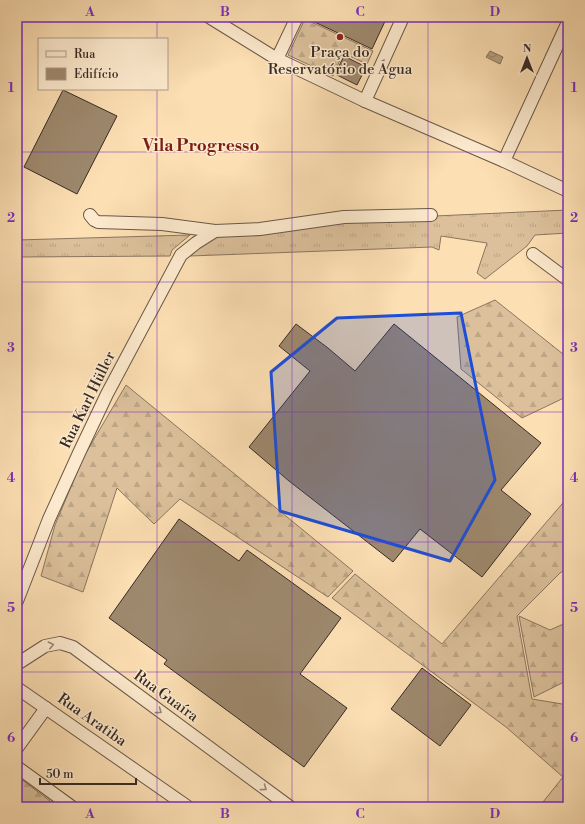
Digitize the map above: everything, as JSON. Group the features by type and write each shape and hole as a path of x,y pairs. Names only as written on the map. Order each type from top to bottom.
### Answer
{"street":[{"path":"209,17 277,59 365,101 568,190"},
{"path":"277,59 297,17"},
{"path":"365,101 402,17"},
{"path":"504,162 564,42 568,22"},
{"path":"90,215 98,222 162,224 214,231 260,229 344,217 431,215"},
{"name":"Rua Karl Hüller","path":"17,601 49,519 79,453 111,387 181,255 214,231"},
{"path":"533,254 568,280"},
{"name":"Rua Guaíra","path":"17,664 45,646 60,643 73,648 290,807"},
{"name":"Rua Aratiba","path":"17,688 188,807"},
{"path":"17,748 46,708"},
{"path":"17,767 72,807"}],"highlighted area":[{"path":"461,313 495,480 450,561 280,511 271,372 337,318"}],"green space":[{"path":"305,19 373,51 367,64 343,53 333,76 288,55"},
{"path":"568,210 568,233 535,235 527,246 485,279 477,273 487,243 441,236 439,250 432,247 190,256 215,235 346,220"},
{"path":"190,235 172,250 170,256 17,257 17,240"},
{"path":"495,300 568,358 568,396 522,418 461,369 457,317"},
{"path":"126,385 353,571 328,597 180,499 154,524 117,488 83,592 41,576 55,525 84,456"},
{"path":"568,497 568,568 560,573 517,616 532,699 568,705 568,806 539,807 563,777 506,727 332,598 355,574 442,644"},
{"path":"519,616 550,630 568,622 568,680 534,697"},
{"path":"17,776 58,807 17,807"}],"water":[{"path":"490,51 503,57 500,64 486,57"}],"building":[{"path":"304,17 387,17 372,49"},
{"path":"344,56 366,67 357,85 335,74"},
{"path":"63,90 117,116 77,194 24,167"},
{"path":"296,324 355,371 394,324 541,443 501,490 531,514 482,577 420,529 393,562 289,481 249,447 310,371 279,346"},
{"path":"179,519 239,561 247,550 341,618 300,674 347,708 304,767 164,664 167,660 109,618"},
{"path":"422,668 471,705 440,746 391,709"}],"place":[{"name":"Praça do Reservatório de Água","path":"340,37"}],"district":[{"name":"Vila Progresso","path":"201,146"}]}
